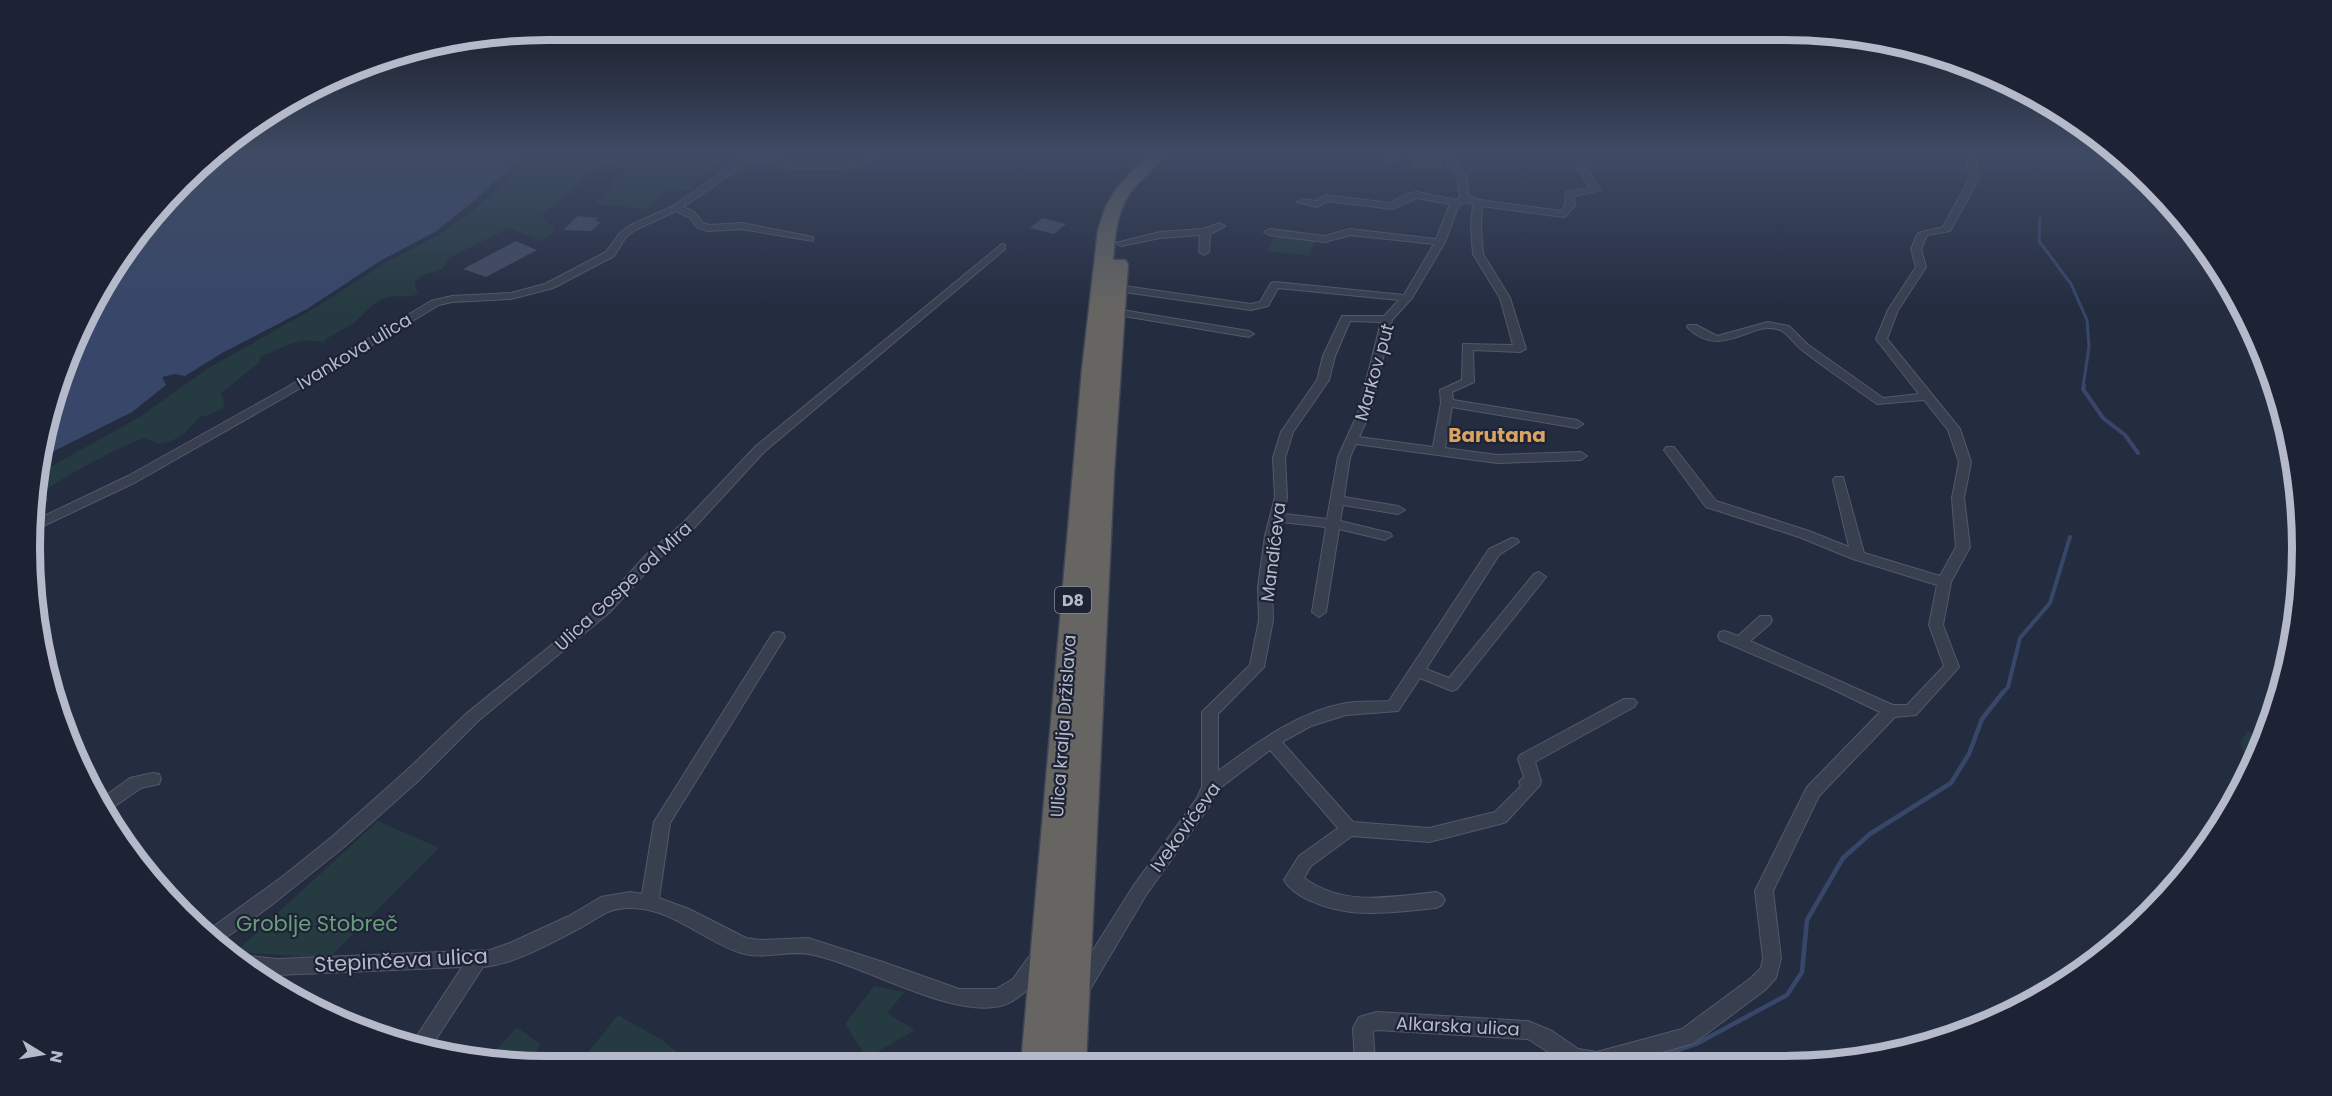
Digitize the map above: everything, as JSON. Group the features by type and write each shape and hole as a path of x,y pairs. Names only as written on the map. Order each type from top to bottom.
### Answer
{"highway":[{"name":"Ulica kralja Držislava","path":"1039,1056 1092,369 1107,230 1115,204"},
{"name":"Ulica kralja Držislava","path":"1069,1056 1090,675 1121,243 1131,204"}],"street":[{"name":"Ivankova ulica","path":"41,523 132,479 288,391 435,303 453,299 511,296 549,286 610,254 623,235 632,228 682,204"},
{"path":"1376,204 1392,206 1394,204"},
{"name":"Markov put","path":"1319,612 1344,457 1364,413 1377,367 1386,319 1407,298 1440,242 1454,206 1457,204"},
{"path":"1438,452 1447,403 1446,390 1468,382 1467,346 1520,349 1505,298 1478,254 1476,227 1478,204"},
{"path":"1487,204 1563,214 1570,204"},
{"path":"1765,620 1732,639 1891,711 1911,711 1952,667 1936,624 1944,582 1963,547 1958,498 1965,462 1954,429 1881,339 1893,310 1921,267 1916,249 1923,233 1947,229 1960,204"},
{"path":"676,208 687,211 696,217 699,225 708,228 742,226 810,239"},
{"path":"1121,243 1160,235 1205,232 1220,226"},
{"path":"1204,252 1205,232"},
{"path":"1269,232 1325,239 1350,232 1440,242"},
{"name":"Ulica Gospe od Mira","path":"218,934 297,877 412,776 477,712 605,609 651,558 689,525 760,449 1002,247"},
{"path":"1117,300 1251,307 1264,304 1275,285 1407,298"},
{"path":"1117,300 1249,334"},
{"name":"Mandićeva","path":"1210,787 1210,712 1257,667 1266,620 1265,587 1281,497 1279,458 1287,432 1323,380 1329,356 1346,318 1386,319"},
{"path":"1692,327 1717,339 1768,325 1785,328 1803,346 1881,402 1928,396"},
{"path":"1447,403 1577,424"},
{"path":"1352,440 1497,459 1581,456"},
{"path":"1670,450 1711,504 1804,534 1858,556 1944,582"},
{"path":"1839,480 1858,556"},
{"path":"1338,500 1398,510"},
{"path":"1276,517 1334,524 1385,537"},
{"name":"Ivekovićeva","path":"1073,1000 1140,890 1203,802 1210,787 1271,741 1305,722 1346,709 1394,707 1494,552 1512,542"},
{"path":"1416,671 1452,684 1479,655 1539,577"},
{"path":"649,902 662,822 778,637"},
{"path":"1436,900 1370,907 1339,905 1305,890 1293,880 1305,861 1349,829 1429,835 1500,817 1532,785 1527,782 1533,781 1526,759 1629,703"},
{"name":"Alkarska ulica","path":"1616,1056 1687,1037 1758,984 1769,972 1773,958 1764,891 1813,792 1891,711"},
{"path":"1271,741 1349,829"},
{"path":"108,803 136,783 153,779"},
{"name":"Stepinčeva ulica","path":"259,965 277,967 477,960 513,950 575,922 607,902 630,900 649,902 683,915 744,946 760,948 808,945 959,998 999,998 1020,985 1036,965 1048,939"},
{"path":"424,1040 477,960"},
{"name":"Alkarska ulica","path":"1365,1056 1363,1028 1366,1023 1377,1021 1528,1030 1536,1032 1568,1056"}],"green space":[{"path":"480,204 556,204 541,216 556,229 543,241 509,228 449,258 442,270 425,274 414,282 418,294 390,297 379,301 351,325 323,342 298,342 261,356 259,363 221,393 225,407 199,417 188,430 174,440 160,443 146,439 137,441 92,462 44,492 47,469 50,467 138,418 207,369 318,306 383,264 438,235"},
{"path":"594,204 652,204 647,209"},
{"path":"1274,236 1315,241 1309,256 1267,251"},
{"path":"44,496 49,499 43,508"},
{"path":"2248,731 2256,735 2246,757 2240,742"},
{"name":"Groblje Stobreč","path":"378,821 439,848 329,958 241,952 237,950"},
{"path":"874,986 905,992 887,1013 915,1030 870,1056 866,1056 845,1024"},
{"path":"618,1015 662,1040 682,1056 585,1056"},
{"path":"517,1027 541,1045 533,1055 494,1052"}],"water":[{"path":"174,204 470,204 435,232 380,261 307,309 222,353 185,376 175,374 162,377 166,385 132,412 49,453 67,385 108,294 145,239"}],"building":[{"path":"578,216 599,218 595,221 601,222 591,231 563,230"},
{"path":"1042,218 1066,224 1054,234 1030,228"},
{"path":"516,241 537,250 486,277 463,269"}],"waterway":[{"path":"2040,218 2039,241 2071,284 2087,320 2089,347 2083,387"},
{"path":"2084,385 2083,389 2103,418 2125,435 2138,453"},
{"path":"2003,693 2008,687 2020,638 2050,603 2070,537"},
{"path":"1660,1056 1698,1043 1787,995 1802,972 1807,920 1843,858 1870,834 1951,783 1969,754 1982,719 2004,691"}],"district":[{"name":"Barutana","path":"1497,435"}]}
